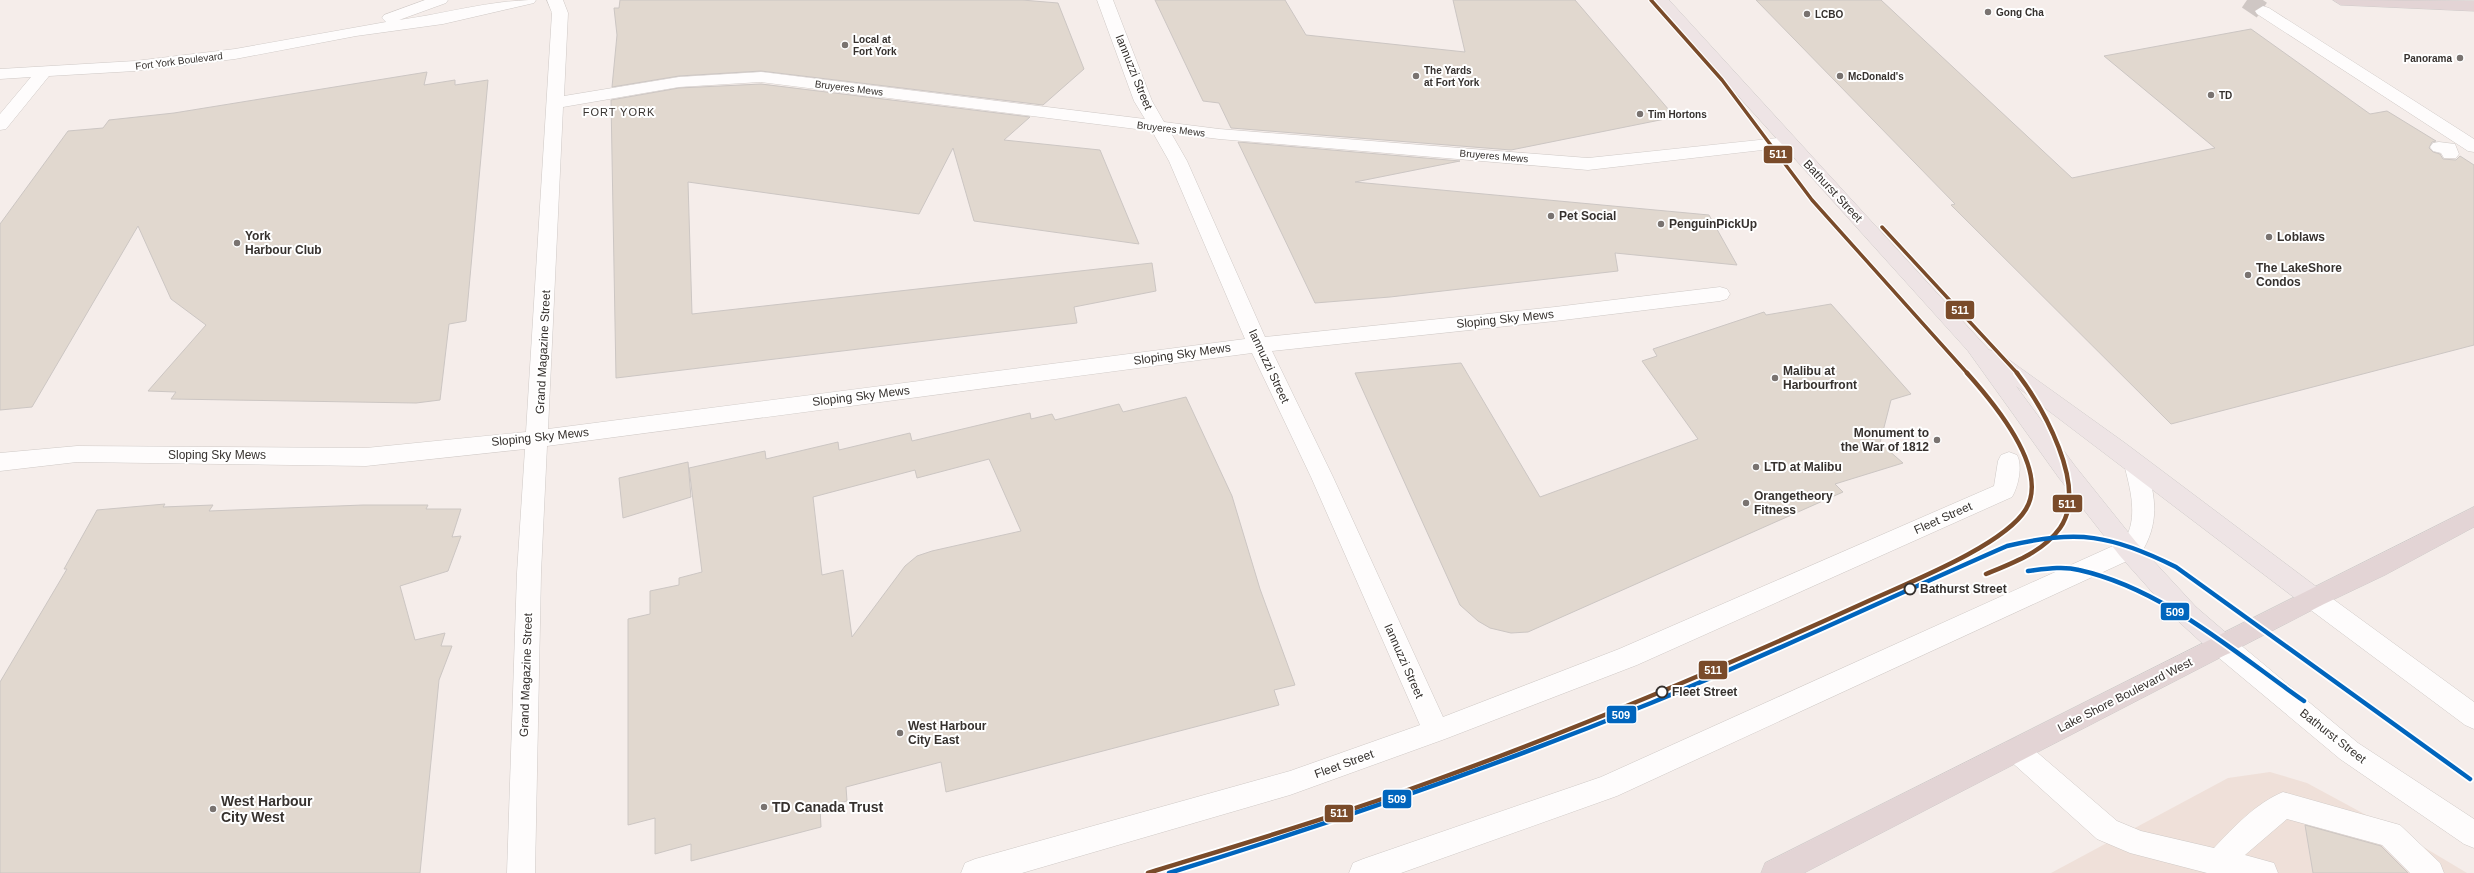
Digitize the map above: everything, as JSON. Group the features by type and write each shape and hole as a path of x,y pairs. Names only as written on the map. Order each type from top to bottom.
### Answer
{"highway":[{"path":"2342,0 2474,6"},
{"name":"Lake Shore Boulevard West","path":"1776,873 2313,598 2377,568 2474,516"}],"main road":[{"name":"Bathurst Street","path":"1660,0 1975,346 2067,472 2128,549 2187,614 2222,645"},
{"name":"Bathurst Street","path":"1975,346 2313,598"}],"street":[{"name":"Fort York Boulevard","path":"356,32 440,0"},
{"name":"Fort York Boulevard","path":"0,74 43,73 135,66 235,54 356,32 443,19 528,0"},
{"name":"Grand Magazine Street","path":"520,873 529,573 538,439 560,13 555,0"},
{"name":"Iannuzzi Street","path":"1105,0 1144,101 1156,127 1178,161 1258,344 1322,478 1436,732"},
{"path":"2263,11 2472,145"},
{"path":"0,125 43,73"},
{"name":"Bruyeres Mews","path":"556,104 679,82 761,77 1219,134 1588,164 1788,142"},
{"path":"2446,150 2472,145"},
{"name":"Sloping Sky Mews","path":"0,462 77,454 366,457 538,439 1258,344 1556,314 1720,294"},
{"name":"Fleet Street","path":"975,873 1290,783 1436,732 1628,657 2004,491 2010,461"},
{"path":"1363,873 1607,787 2128,549 2138,541 2143,521 2143,503 2135,464"},
{"name":"Bathurst Street","path":"2313,598 2474,717"},
{"name":"Bathurst Street","path":"2222,645 2349,751 2474,835"},
{"path":"2016,750 2108,830 2140,844 2224,867 2264,873"},
{"path":"2224,867 2245,835 2283,805 2390,834 2430,873"}],"shaded area":[{"path":"2270,772 2307,783 2405,836 2467,873 2051,873 2228,778"}],"building":[{"name":"Local at Fort York","path":"620,0 1022,0 1058,3 1084,69 1043,105 761,71 679,76 612,87 617,35 614,8 619,8"},
{"name":"The Yards at Fort York","path":"1155,0 1285,0 1306,35 1465,52 1453,0 1575,0 1675,117 1511,150 1231,128 1219,103 1203,101"},
{"name":"The LakeShore Condos","path":"1756,0 1881,0 2072,178 2215,148 2104,56 2251,29 2370,114 2387,111 2436,141 2432,142 2429,148 2433,152 2440,154 2443,159 2456,160 2460,156 2474,165 2474,345 2171,424 1951,205 1955,204"},
{"name":"York Harbour Club","path":"427,72 424,85 455,80 455,85 488,80 466,321 449,324 440,400 416,403 171,399 176,392 148,391 206,325 171,299 138,226 32,407 0,410 0,224 68,131 103,128 109,120 174,113"},
{"path":"761,84 1030,117 1004,140 1100,150 1139,244 974,221 953,148 919,214 688,182 692,314 1152,263 1156,291 1074,307 1077,323 616,378 611,100 679,88"},
{"path":"1238,142 1460,161 1355,182 1709,215 1737,265 1615,253 1618,271 1390,297 1315,303"},
{"name":"LTD at Malibu","path":"1831,304 1911,394 1891,400 1880,443 1903,463 1835,484 1843,492 1528,632 1511,633 1490,628 1478,621 1460,605 1355,373 1461,363 1540,497 1698,439 1642,361 1657,356 1653,349 1764,312 1766,315"},
{"path":"1186,397 1232,496 1260,589 1295,685 1274,690 1279,705 946,792 941,762 846,787 847,801 820,808 821,827 691,861 691,844 655,854 655,818 628,825 628,619 650,614 650,591 679,585 679,578 702,572 689,468 765,451 766,459 838,442 839,450 910,433 912,441 1030,413 1031,419 1052,414 1055,420 1119,404 1123,412","holes":["989,459 1021,531 932,551 917,556 905,566 852,637 843,570 822,575 813,497 915,470 917,478"]},
{"path":"688,462 691,497 623,518 619,478"},
{"path":"165,504 163,507 213,505 209,511 363,505 428,505 426,509 461,509 452,537 461,536 448,571 400,586 415,640 445,633 441,646 452,646 439,680 420,873 0,873 0,682 67,569 64,569 97,510"},
{"path":"2305,825 2381,846 2408,873 2313,873"}],"tunnel":[{"path":"2247,0 2263,11"}],"transit line":[{"name":"511","path":"1148,873 1302,826 1430,782 1660,693 1811,627 1960,559 2007,530 2026,510 2031,498 2033,484 2029,465 2007,423 1974,381 1812,200 1722,80 1651,0"},
{"name":"511","path":"1882,227 2015,370 2044,412 2055,435 2063,459 2068,502 2065,518 2060,528 2053,537 2036,551 1986,574"},
{"name":"509","path":"1169,873 1386,803 1548,744 1703,681 2007,546 2031,540 2054,537 2094,537 2113,541 2133,547 2176,567 2470,779"},
{"name":"509","path":"2028,571 2060,568 2079,570 2108,578 2137,590 2196,625 2304,701"}],"place":[{"name":"Gong Cha","path":"1988,12"},
{"name":"LCBO","path":"1807,14"},
{"name":"Local at Fort York","path":"845,45"},
{"name":"Panorama","path":"2460,58"},
{"name":"The Yards at Fort York","path":"1416,76"},
{"name":"McDonald's","path":"1840,76"},
{"name":"TD","path":"2211,95"},
{"name":"Tim Hortons","path":"1640,114"},
{"name":"Pet Social","path":"1551,216"},
{"name":"PenguinPickUp","path":"1661,224"},
{"name":"Loblaws","path":"2269,237"},
{"name":"York Harbour Club","path":"237,243"},
{"name":"The LakeShore Condos","path":"2248,275"},
{"name":"Malibu at Harbourfront","path":"1775,378"},
{"name":"Monument to the War of 1812","path":"1937,440"},
{"name":"LTD at Malibu","path":"1756,467"},
{"name":"Orangetheory Fitness","path":"1746,503"},
{"name":"Bathurst Street","path":"1910,589"},
{"name":"Fleet Street","path":"1662,692"},
{"name":"West Harbour City East","path":"900,733"},
{"name":"TD Canada Trust","path":"764,807"},
{"name":"West Harbour City West","path":"213,809"}],"district":[{"name":"FORT YORK","path":"619,112"}]}
